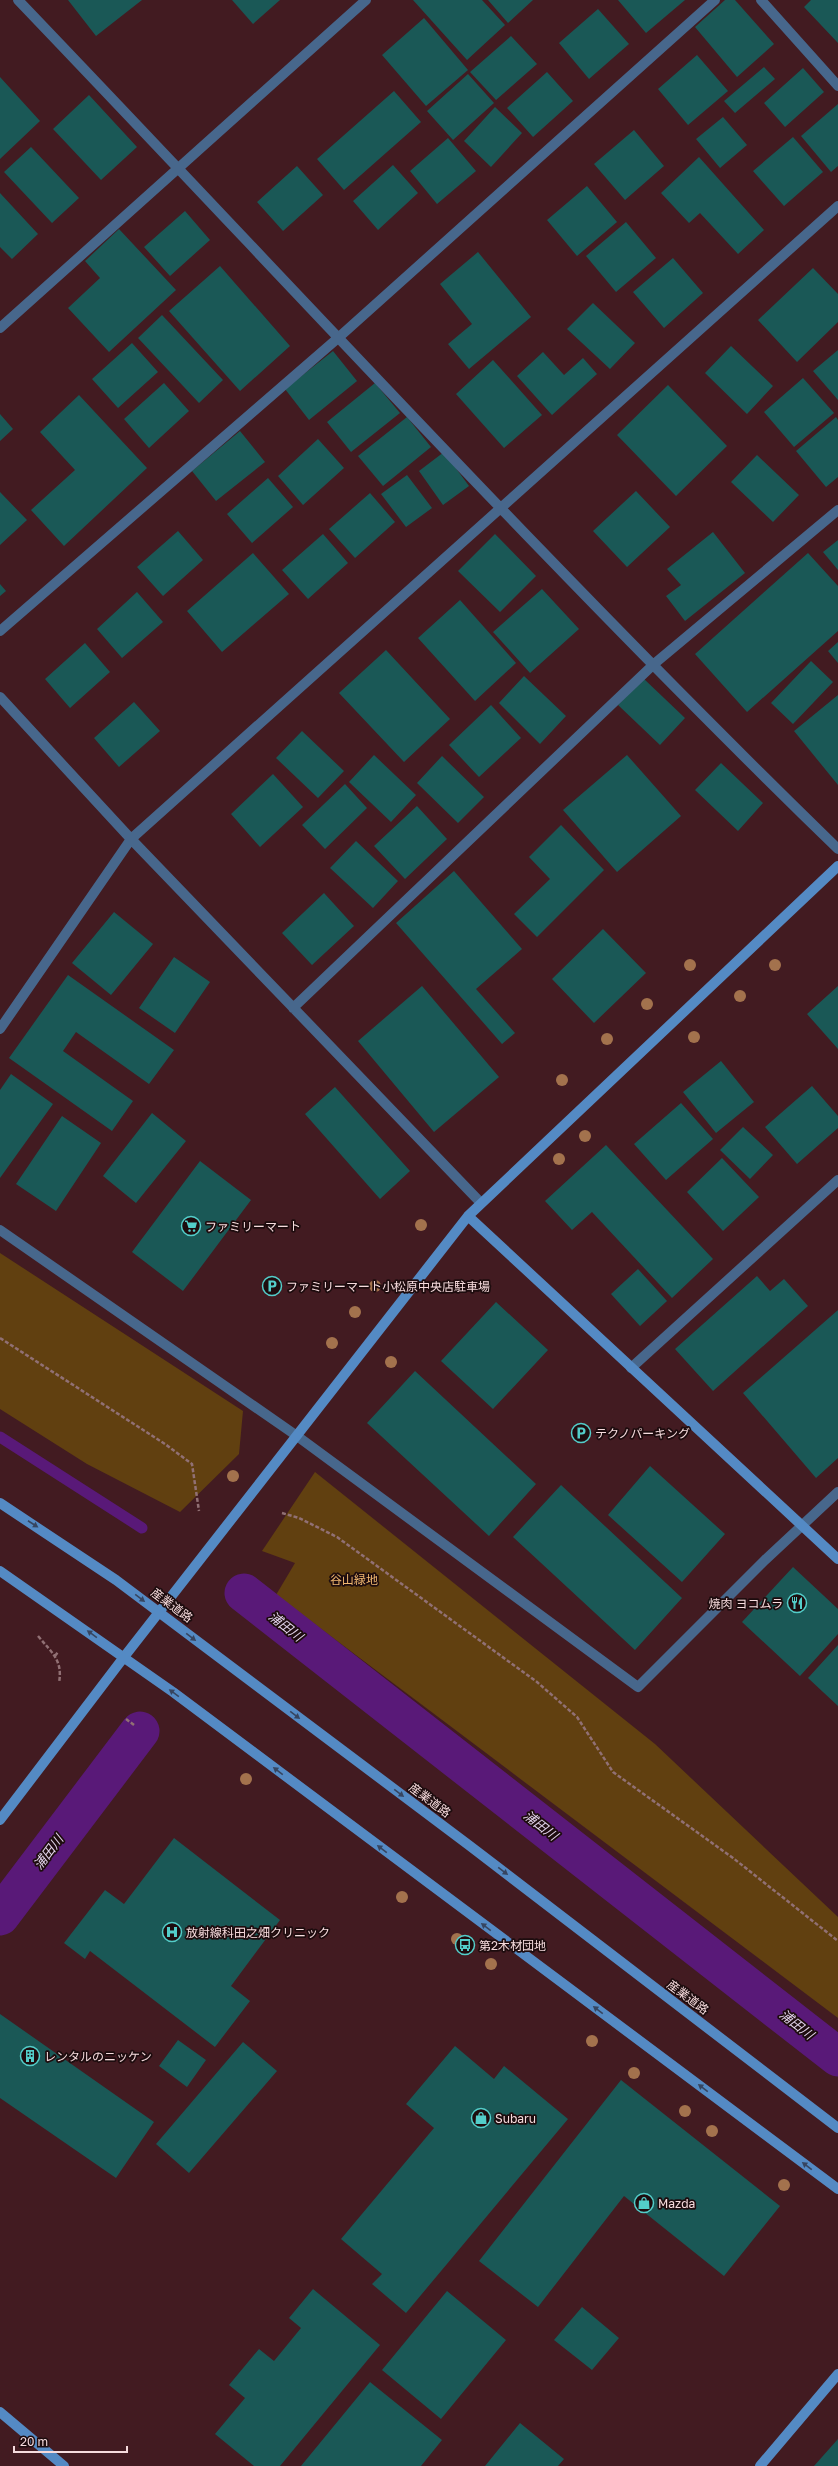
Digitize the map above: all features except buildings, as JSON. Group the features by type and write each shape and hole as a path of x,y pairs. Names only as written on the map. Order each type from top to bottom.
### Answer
{"main road":[{"path":"0,1820 124,1657 160,1613 468,1216 838,866"},
{"path":"468,1216 838,1559"},
{"name":"産業道路","path":"0,1503 116,1580 470,1846 838,2128"},
{"path":"0,1571 124,1657 838,2189"},
{"path":"760,2466 838,2374"},
{"path":"0,2412 64,2466"}],"street":[{"path":"18,0 179,168 338,338 654,664 838,849"},
{"path":"0,328 366,0"},
{"path":"0,631 338,338 715,0"},
{"path":"761,0 838,86"},
{"path":"0,1029 131,839 501,506 838,206"},
{"path":"293,1008 654,664 838,510"},
{"path":"0,697 131,839 482,1203"},
{"path":"631,1368 838,1180"},
{"path":"0,1230 297,1436 638,1687 801,1526 838,1492"}],"path":[{"path":"0,1338 165,1444 192,1464 199,1511"},
{"path":"282,1513 299,1518 337,1537 537,1682 577,1717 613,1772 733,1858 838,1941"},
{"path":"38,1636 55,1656 61,1669 66,1673"},
{"path":"55,1656 58,1652"},
{"path":"59,1683 61,1669"},
{"path":"126,1719 134,1725"}],"green space":[{"path":"0,1253 243,1411 239,1454 180,1512 87,1464 0,1409"},
{"name":"谷山緑地","path":"315,1472 655,1744 838,1917 838,2018 276,1595 295,1563 262,1551"}],"waterway":[{"path":"0,1437 142,1528"},
{"name":"浦田川","path":"244,1593 838,2057"},
{"name":"浦田川","path":"0,1916 140,1731"}],"place":[{"name":"ファミリーマート","path":"191,1226"},
{"name":"ファミリーマート小松原中央店駐車場","path":"272,1286"},
{"name":"テクノパーキング","path":"581,1433"},
{"name":"焼肉 ヨコムラ","path":"797,1603"},
{"name":"放射線科田之畑クリニック","path":"172,1932"},
{"name":"第2木材団地","path":"465,1945"},
{"name":"レンタルのニッケン","path":"30,2056"},
{"name":"Subaru","path":"481,2118"},
{"name":"Mazda","path":"644,2203"}]}
